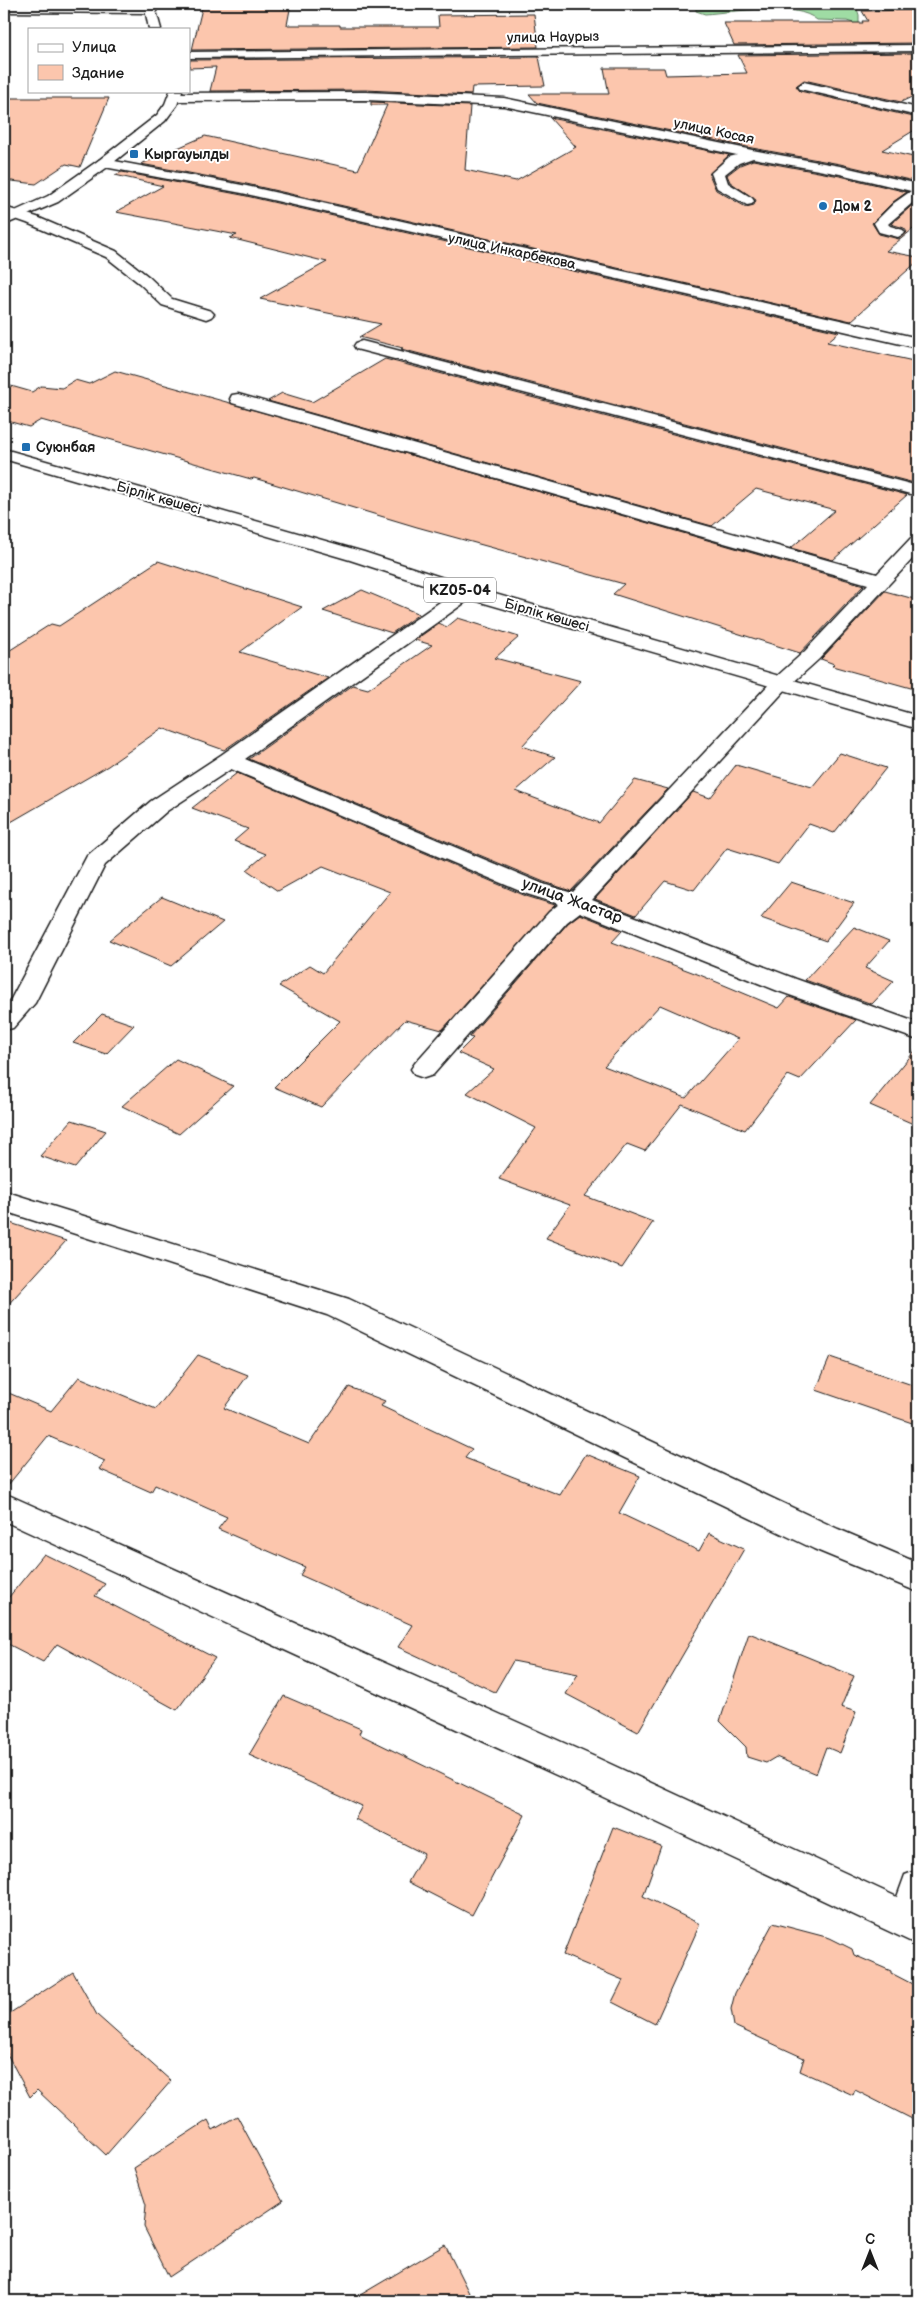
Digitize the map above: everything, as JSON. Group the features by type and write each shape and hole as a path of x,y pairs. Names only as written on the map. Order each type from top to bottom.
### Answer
{"street":[{"path":"4,8 149,7 155,28"},
{"name":"улица Наурыз","path":"190,55 918,48"},
{"path":"804,86 918,112"},
{"path":"8,216 53,199 104,163 161,118 176,94"},
{"name":"улица Косая","path":"176,94 366,96 504,102 752,154 840,170 917,189"},
{"path":"747,201 722,184 718,173 734,160 752,154"},
{"name":"улица Инкарбекова","path":"104,163 302,203 524,254 628,275 918,343"},
{"path":"855,182 917,189"},
{"path":"898,233 884,229 881,223 917,189"},
{"path":"8,216 90,243 112,254 144,280 166,302 206,314"},
{"path":"362,346 918,491"},
{"path":"238,399 880,581"},
{"name":"Бірлік көшесі","path":"4,454 357,556 467,592 918,723"},
{"path":"424,1069 558,916 577,902 781,683 812,654 918,542"},
{"path":"4,1022 22,1003 95,861 159,806 229,760 467,592"},
{"name":"улица Жастар","path":"229,760 535,889 577,902 787,985 918,1032"},
{"path":"4,1201 338,1307 826,1539 918,1578"},
{"path":"4,1506 580,1768 915,1912"}],"green space":[{"path":"719,4 858,4 856,6 859,15 859,25 847,21 817,20 807,14 780,9 705,14 696,11 696,6"}],"building":[{"path":"203,4 291,4 287,25 340,25 340,27 439,27 438,15 534,14 538,47 192,50"},
{"path":"918,10 918,43 734,45 724,23 863,23 862,21 868,21 862,11"},
{"path":"918,53 918,94 901,102 804,80 796,86 800,91 918,118 918,128 882,150 918,158 918,182 840,164 752,148 537,103 529,94 609,94 604,68 664,68 666,75 747,73 738,55"},
{"path":"539,57 545,86 472,87 471,95 366,90 210,91 216,67 190,68 190,60"},
{"path":"4,98 109,98 80,167 66,164 36,184 4,180"},
{"path":"371,102 470,106 465,170 516,181 576,147 550,118 729,155 709,174 716,190 746,207 754,205 756,200 730,182 727,175 740,165 753,160 840,176 907,192 893,202 872,223 879,234 899,239 907,232 904,228 891,224 918,200 918,225 886,251 918,257 918,261 851,321 242,183 141,164 205,136 358,170 387,105 371,105"},
{"path":"122,172 242,195 839,332 827,342 918,362 918,484 401,349 403,348 359,337 381,324 260,299 327,262 230,238 237,235 116,212 163,186 115,175"},
{"path":"385,359 907,495 833,560 791,548 835,510 756,489 712,526 268,401 282,393 312,402"},
{"path":"115,371 864,585 800,653 613,594 624,584 417,527 254,478 251,479 41,420 29,427 4,420 4,384 32,392 41,386 62,388 75,380 89,384"},
{"path":"158,561 302,607 240,652 328,678 224,750 162,728 108,766 4,826 4,654 51,624 59,626"},
{"path":"362,590 419,614 392,633 323,611"},
{"path":"885,591 918,600 918,690 832,666 834,664 821,659"},
{"path":"458,618 519,637 495,658 581,681 522,746 555,757 516,791 599,823 635,780 668,789 571,891 544,882 249,759 353,685 368,689 432,645 415,640 439,623 447,627"},
{"path":"840,753 886,768 834,833 809,824 778,864 727,848 694,890 665,881 636,915 595,899 693,792 710,798 736,765 812,787"},
{"path":"237,773 526,896 555,905 442,1030 405,1020 321,1107 274,1087 340,1021 279,986 310,965 323,973 390,892 323,866 278,891 247,870 266,854 234,841 248,829 192,808"},
{"path":"791,882 854,903 826,941 761,918"},
{"path":"162,897 223,922 171,966 109,940"},
{"path":"580,914 622,931 612,942 700,975 779,1008 789,997 856,1020 800,1080 788,1075 745,1130 682,1104 645,1151 627,1144 585,1196 653,1222 622,1268 546,1238 570,1205 499,1179 536,1128 467,1093 494,1069 458,1053 473,1038 469,1037 568,923","holes":["660,1005 738,1039 686,1098 604,1066"]},
{"path":"854,927 889,941 865,968 894,981 872,1004 805,980"},
{"path":"102,1014 134,1025 106,1054 73,1043"},
{"path":"918,1047 918,1126 870,1105"},
{"path":"176,1059 233,1086 179,1134 122,1106"},
{"path":"72,1120 106,1131 75,1168 40,1156"},
{"path":"4,1221 66,1241 4,1309"},
{"path":"198,1355 248,1375 224,1408 309,1444 349,1387 385,1401 381,1406 472,1449 465,1458 560,1495 586,1454 640,1476 619,1513 699,1551 709,1533 744,1549 638,1732 566,1694 578,1674 513,1661 495,1692 398,1647 412,1625 300,1575 305,1567 218,1529 227,1517 155,1485 151,1492 99,1469 105,1461 48,1436 4,1490 4,1391 51,1411 79,1377 156,1409"},
{"path":"830,1357 918,1387 918,1425 816,1390"},
{"path":"44,1554 105,1584 95,1596 215,1658 177,1710 57,1644 43,1662 4,1642 4,1603"},
{"path":"749,1633 854,1676 841,1707 856,1712 840,1753 826,1747 816,1774 776,1757 766,1763 747,1757 746,1747 720,1721"},
{"path":"284,1696 361,1729 359,1734 525,1815 472,1915 408,1882 424,1854 355,1819 362,1806 249,1755"},
{"path":"613,1827 661,1846 643,1896 700,1924 655,2024 612,2002 623,1980 563,1955"},
{"path":"773,1923 830,1938 852,1949 854,1955 891,1971 891,1973 918,1987 918,2122 855,2090 853,2095 800,2071 804,2058 734,2026 731,2009 735,1993"},
{"path":"73,1972 97,2015 171,2081 106,2155 37,2090 30,2097 4,2048 4,2017"},
{"path":"237,2116 283,2201 169,2277 144,2227 146,2205 134,2168 208,2120 213,2130"},
{"path":"445,2245 473,2301 350,2301"}],"place":[{"name":"Кыргауылды","path":"134,154"},
{"name":"Дом 2","path":"823,206"},
{"name":"Суюнбая","path":"26,447"}]}
